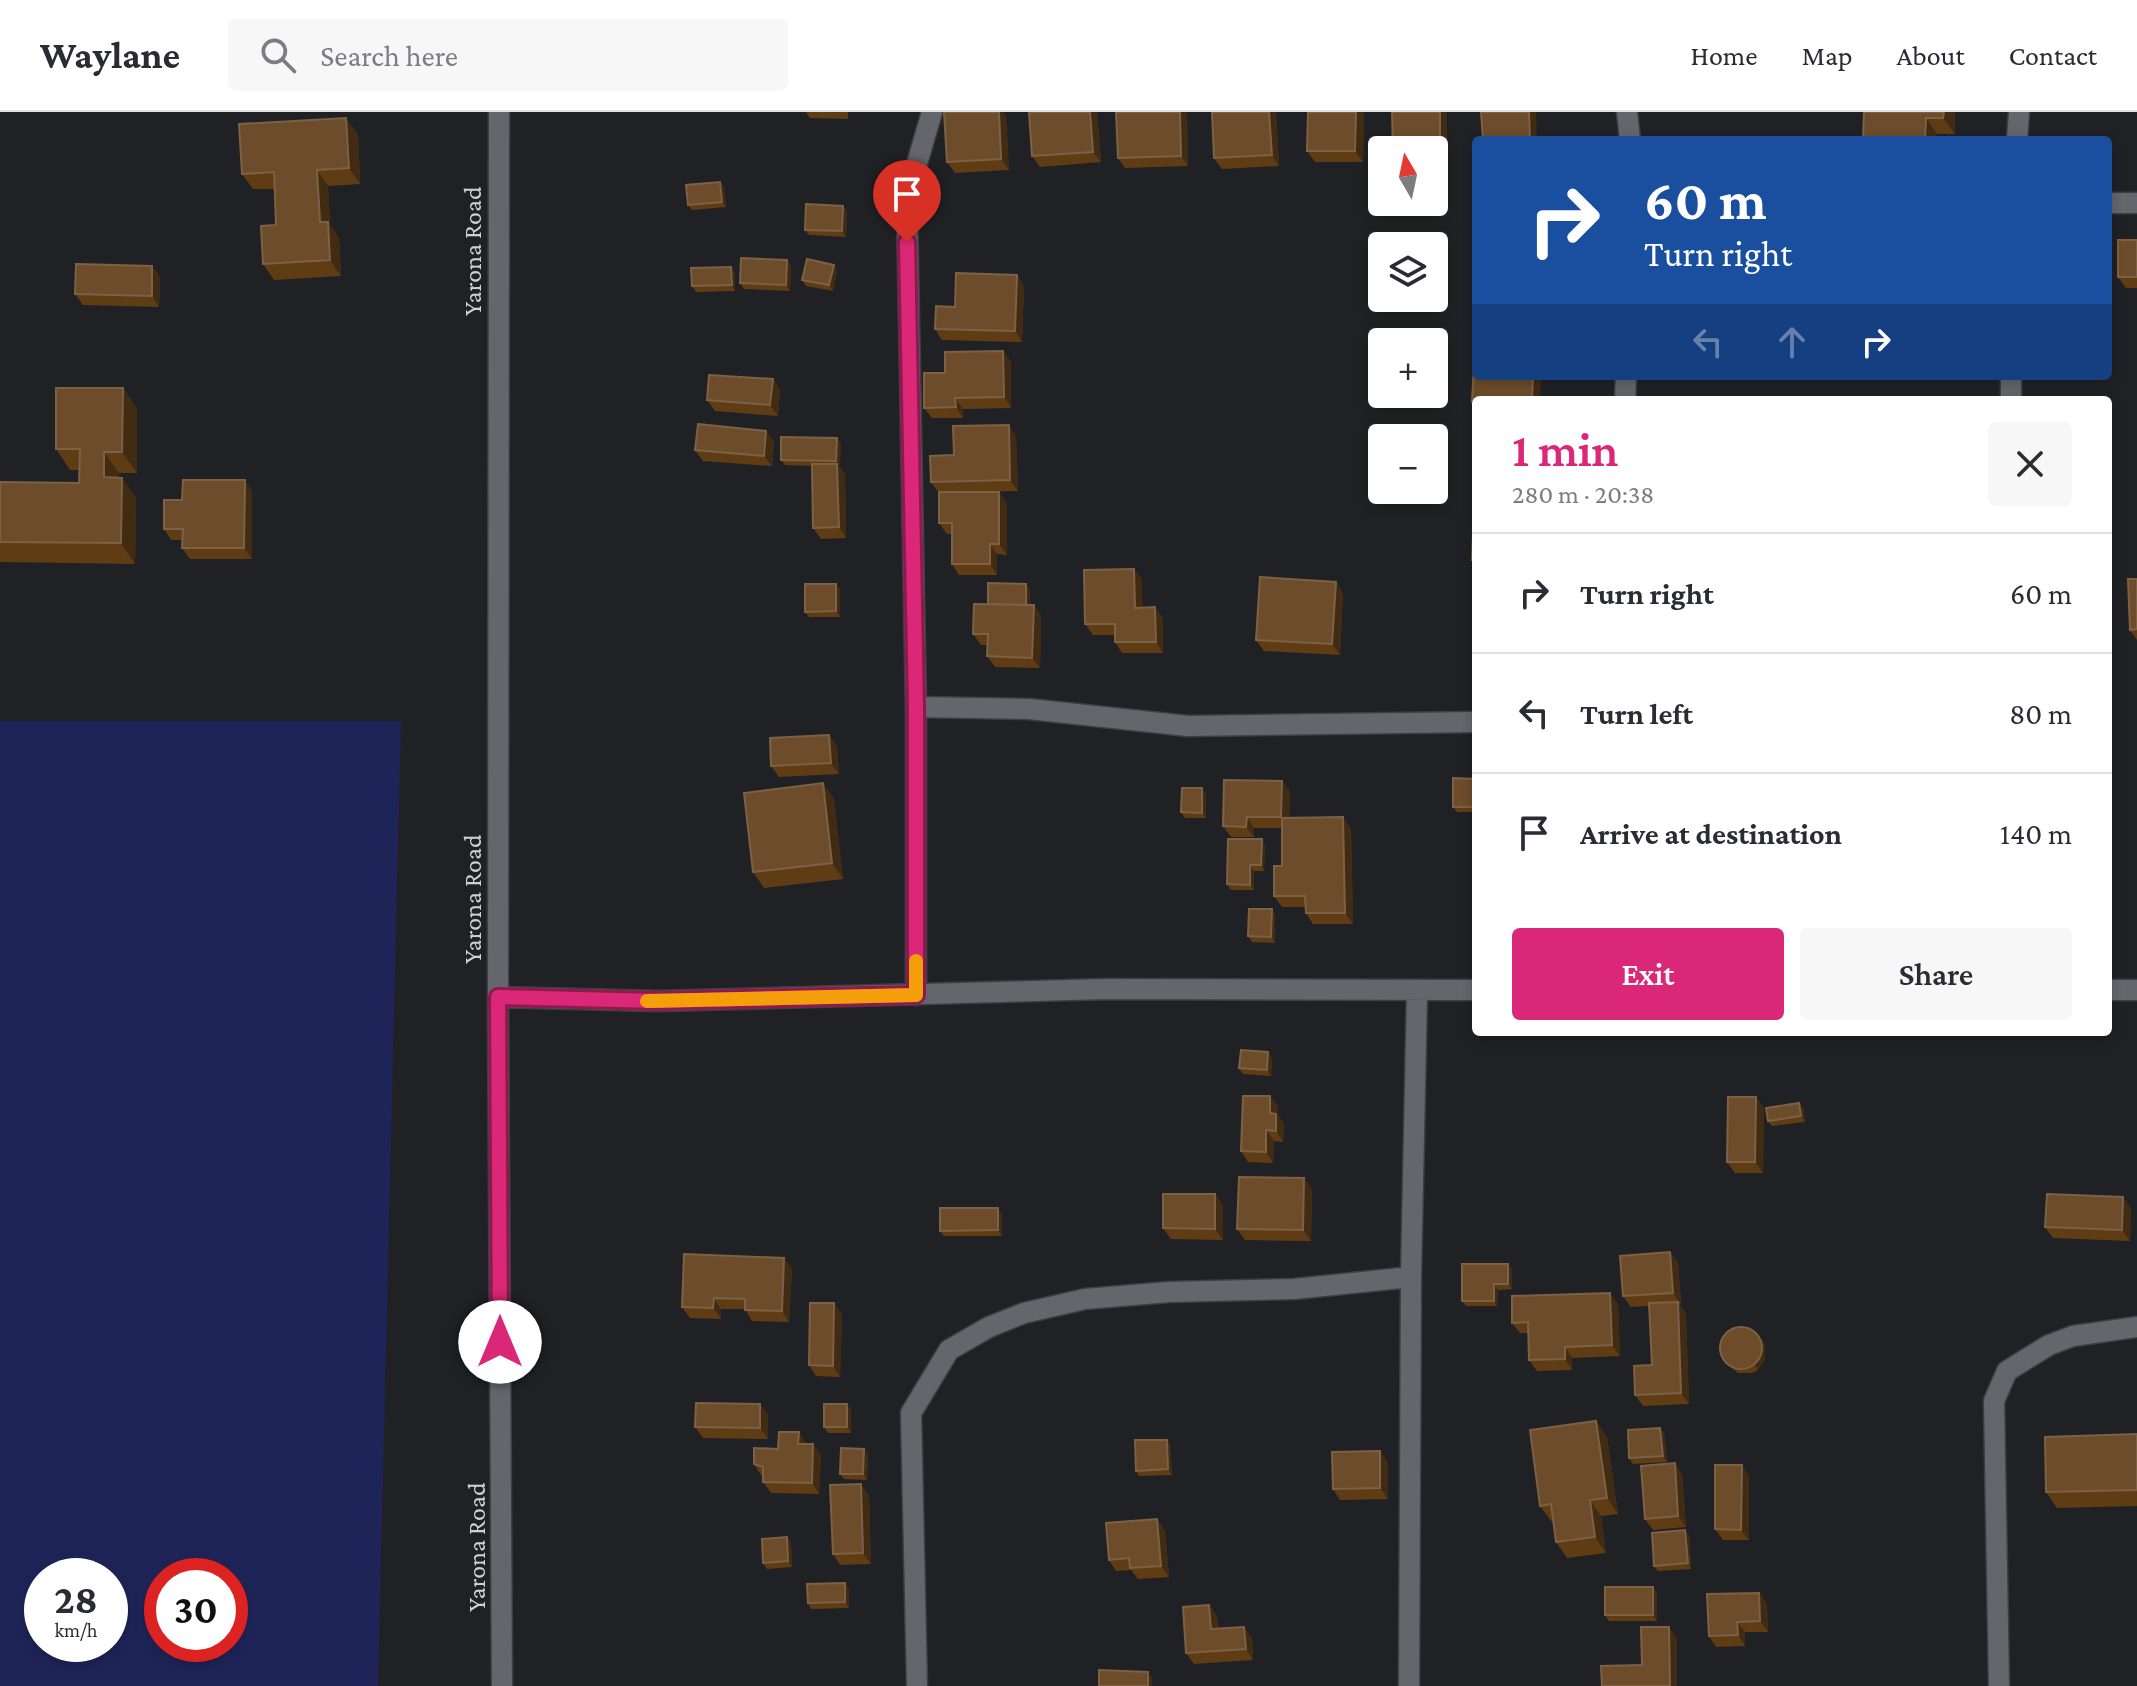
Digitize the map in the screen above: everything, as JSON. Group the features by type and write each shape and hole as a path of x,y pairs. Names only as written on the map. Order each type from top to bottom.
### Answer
{"street":[{"name":"Yarona Road","path":"499,112 498,997 502,1686"},
{"path":"916,995 916,707 907,211 911,184 932,112"},
{"path":"1627,112 1630,136"},
{"path":"2017,136 2019,112"},
{"path":"2112,203 2137,203"},
{"path":"916,707 1029,709 1188,726 1472,722"},
{"path":"498,997 658,1001 1107,989 1472,990"},
{"path":"2112,990 2137,990"},
{"path":"1409,1686 1411,1277 1417,991"},
{"path":"917,1686 911,1413 949,1350 989,1327 1024,1313 1085,1299 1169,1292 1294,1289 1411,1277"},
{"path":"1999,1686 1994,1401 2007,1371 2049,1345 2073,1336 2137,1327"}],"shaded area":[{"path":"0,721 401,721 378,1686 0,1686"}],"building":[{"path":"944,112 999,112 1001,159 947,162"},
{"path":"1029,112 1090,112 1093,152 1032,156"},
{"path":"1116,112 1180,112 1181,156 1118,158"},
{"path":"1212,112 1269,112 1272,155 1214,158"},
{"path":"1308,112 1356,112 1355,151 1307,151"},
{"path":"1392,112 1440,112 1440,136 1393,136"},
{"path":"1481,112 1529,112 1530,136 1483,136"},
{"path":"1864,112 1944,112 1943,118 1926,118 1925,136 1863,136"},
{"path":"346,118 349,168 317,170 320,222 328,222 330,260 263,264 261,226 276,225 274,172 242,174 239,124"},
{"path":"720,182 722,202 688,205 686,185"},
{"path":"806,204 843,206 842,231 805,230"},
{"path":"2118,240 2137,240 2137,277 2118,277"},
{"path":"741,258 787,260 786,285 740,283"},
{"path":"807,259 834,265 829,285 802,280"},
{"path":"76,264 152,266 152,296 75,294"},
{"path":"731,267 732,285 692,286 691,268"},
{"path":"956,273 1017,275 1015,331 935,329 936,306 955,307"},
{"path":"1003,351 1004,397 955,398 956,407 924,408 924,373 945,373 945,352"},
{"path":"709,375 773,379 770,405 707,400"},
{"path":"1473,380 1533,380 1532,396 1472,396"},
{"path":"56,388 123,388 122,452 104,452 104,477 122,478 121,543 0,542 0,482 79,483 80,449 56,449"},
{"path":"698,424 766,431 764,456 695,450"},
{"path":"1009,425 1010,480 931,482 930,456 954,455 953,426"},
{"path":"781,437 837,438 836,461 781,460"},
{"path":"812,464 837,464 839,527 813,528"},
{"path":"183,480 245,480 244,548 182,548 183,529 164,529 164,500 182,500"},
{"path":"939,492 999,492 999,544 990,544 990,564 952,564 952,523 939,523"},
{"path":"1134,569 1135,608 1155,607 1156,642 1115,642 1115,624 1085,624 1084,570"},
{"path":"1260,577 1336,582 1332,644 1256,640"},
{"path":"2128,579 2137,579 2137,629 2130,630"},
{"path":"988,583 1026,584 1026,605 988,604"},
{"path":"805,584 836,584 836,611 805,612"},
{"path":"974,604 1034,605 1032,658 987,656 988,634 973,634"},
{"path":"829,735 831,763 771,766 770,738"},
{"path":"1453,778 1472,779 1472,807 1453,807"},
{"path":"1224,780 1282,781 1281,817 1247,817 1246,827 1223,826"},
{"path":"823,783 832,863 753,872 744,793"},
{"path":"1182,788 1202,788 1202,813 1181,812"},
{"path":"1343,817 1345,913 1306,913 1305,896 1274,896 1274,866 1282,866 1282,818"},
{"path":"1228,839 1262,839 1261,865 1250,865 1250,885 1227,884"},
{"path":"1249,909 1272,909 1271,937 1248,936"},
{"path":"1241,1050 1268,1052 1267,1070 1239,1068"},
{"path":"1243,1096 1270,1096 1270,1113 1276,1114 1276,1131 1266,1130 1266,1152 1241,1151"},
{"path":"1728,1097 1756,1097 1755,1162 1727,1162"},
{"path":"1799,1103 1801,1116 1768,1121 1766,1108"},
{"path":"1239,1177 1304,1178 1303,1230 1237,1229"},
{"path":"1163,1194 1215,1194 1215,1229 1163,1228"},
{"path":"2047,1194 2123,1197 2122,1230 2045,1227"},
{"path":"940,1208 998,1208 998,1230 940,1231"},
{"path":"1670,1252 1673,1293 1623,1296 1620,1256"},
{"path":"684,1254 784,1258 782,1311 745,1310 745,1299 714,1298 713,1308 682,1307"},
{"path":"1462,1264 1508,1264 1508,1284 1494,1284 1494,1301 1462,1301"},
{"path":"1610,1293 1612,1345 1565,1347 1565,1359 1529,1360 1528,1322 1512,1323 1512,1296"},
{"path":"1678,1302 1681,1393 1635,1395 1634,1366 1652,1365 1649,1303"},
{"path":"810,1303 834,1303 833,1366 809,1365"},
{"path":"1741,1327 1756,1333 1762,1348 1756,1363 1741,1369 1726,1363 1720,1348 1726,1333"},
{"path":"696,1403 760,1404 760,1428 695,1427"},
{"path":"824,1404 847,1404 847,1427 824,1427"},
{"path":"1596,1421 1607,1498 1590,1500 1595,1537 1556,1542 1551,1504 1540,1506 1530,1430"},
{"path":"1660,1428 1663,1456 1629,1458 1628,1430"},
{"path":"779,1432 799,1432 798,1444 813,1444 812,1483 763,1482 763,1467 754,1464 754,1448 778,1449"},
{"path":"2137,1434 2137,1490 2046,1492 2045,1437"},
{"path":"1135,1440 1167,1440 1168,1469 1136,1471"},
{"path":"841,1448 864,1449 863,1474 840,1474"},
{"path":"1380,1451 1380,1488 1333,1489 1332,1452"},
{"path":"1675,1463 1678,1516 1645,1519 1641,1466"},
{"path":"1715,1465 1742,1465 1741,1530 1715,1529"},
{"path":"861,1484 863,1553 833,1554 830,1485"},
{"path":"1157,1519 1161,1566 1130,1568 1129,1558 1109,1560 1106,1523"},
{"path":"1685,1530 1688,1563 1654,1566 1652,1533"},
{"path":"787,1537 788,1561 763,1563 762,1539"},
{"path":"845,1583 845,1602 808,1603 807,1584"},
{"path":"1605,1587 1653,1587 1653,1615 1605,1615"},
{"path":"1759,1593 1760,1621 1737,1622 1738,1635 1709,1636 1707,1594"},
{"path":"1209,1605 1211,1629 1244,1627 1246,1649 1186,1653 1183,1607"},
{"path":"1641,1627 1669,1627 1670,1686 1602,1686 1601,1666 1642,1665"},
{"path":"1099,1670 1148,1672 1148,1686 1099,1686"}],"slow traffic":[{"path":"647,1001 916,995 916,961"}],"route":[{"path":"500,1342 498,997 658,1001 916,995 916,707 907,242"}]}
